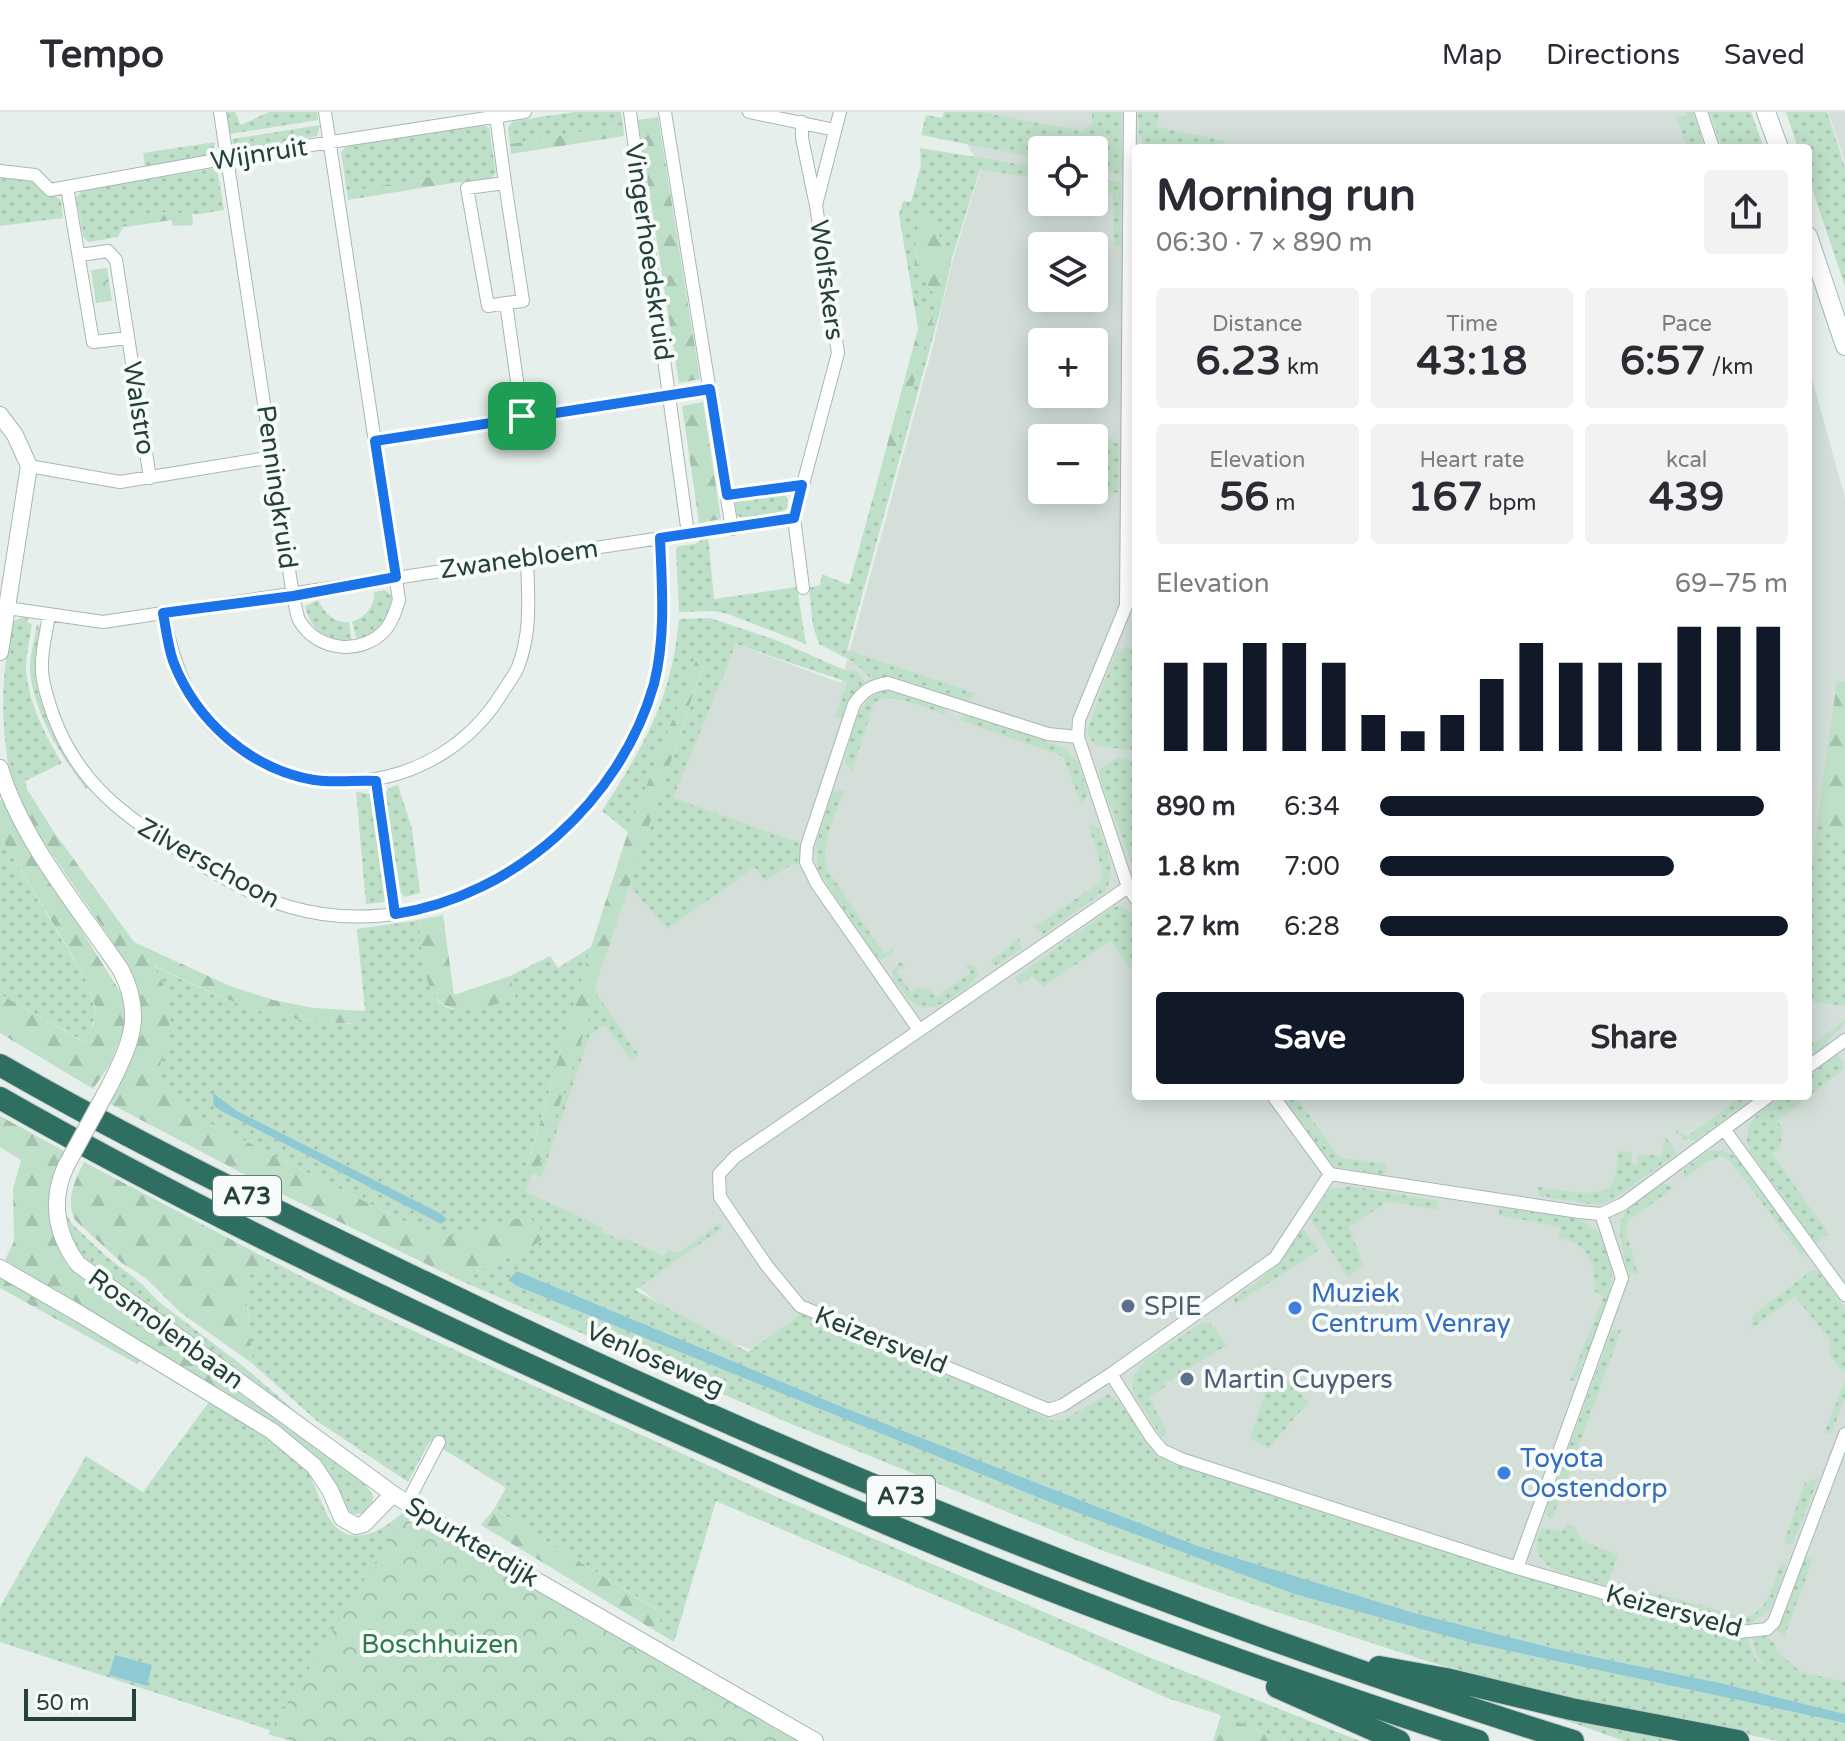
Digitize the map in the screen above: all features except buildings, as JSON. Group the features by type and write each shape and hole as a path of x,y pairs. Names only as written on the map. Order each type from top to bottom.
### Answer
{"highway":[{"name":"Venloseweg","path":"0,1065 103,1124 252,1198 499,1319 681,1403 1053,1559 1310,1655"},
{"name":"A73","path":"0,1098 88,1148 434,1323 779,1478 969,1558 1161,1632 1478,1741"},
{"name":"A73","path":"1161,1632 1349,1721 1399,1741"},
{"name":"A73","path":"1310,1655 1573,1741"},
{"name":"A73","path":"1310,1655 1446,1679 1571,1709 1738,1741"}],"main road":[{"path":"1766,112 1778,144"},
{"path":"1812,248 1845,346"}],"street":[{"name":"Penningkruid","path":"220,112 293,596 299,619 311,635 333,646 356,647 385,631 399,600 325,112"},
{"name":"Wijnruit","path":"67,187 228,158 525,112"},
{"name":"Vingerhoedskruid","path":"630,112 688,534"},
{"name":"Vingerhoedskruid","path":"665,112 732,529"},
{"path":"749,112 835,130"},
{"name":"Wolfskers","path":"816,205 840,112"},
{"path":"1130,112 1132,145"},
{"path":"1701,112 1712,144"},
{"path":"496,116 523,301 488,306 467,188 505,183"},
{"name":"Wolfskers","path":"802,122 802,138 816,205 838,353 794,518 803,588"},
{"path":"0,171 35,175 50,190 67,187"},
{"name":"Walstro","path":"67,187 93,342 128,338"},
{"path":"1132,225 1126,606 1079,720 1078,737 1132,893"},
{"name":"Walstro","path":"80,255 108,251 116,260 150,478"},
{"path":"506,303 522,416"},
{"path":"375,441 710,389"},
{"path":"0,415 18,440 29,466 3,607 0,652"},
{"path":"29,466 120,482 273,457"},
{"path":"727,495 802,485"},
{"name":"Zwanebloem","path":"3,607 103,622 293,596 396,577 794,518"},
{"name":"Zilverschoon","path":"49,614 41,668 48,701 60,732 77,764 99,791 130,819 197,863 290,907 340,915 395,914 415,911 478,890 500,877 541,849 578,815 609,779 640,726 654,681 663,615 660,538"},
{"path":"163,613 173,660 190,696 210,723 232,743 272,767 315,780 376,781 404,774 446,753 471,735 496,702 517,668 529,625 527,559"},
{"path":"919,1030 817,884 806,862 807,846 854,704 862,692 873,685 888,683 1048,734 1078,737"},
{"name":"Rosmolenbaan","path":"0,768 7,792 27,833 121,970 130,990 134,1017 131,1038 110,1085 59,1184 57,1220 64,1243 78,1264 400,1500"},
{"path":"376,781 395,914"},
{"name":"Keizersveld","path":"1128,887 735,1157 719,1174 720,1197 767,1266 800,1306 1049,1410 1063,1405 1111,1374 1275,1258 1330,1174"},
{"path":"1812,1064 1845,1040"},
{"path":"1276,1100 1330,1174 1601,1214 1623,1204 1764,1100"},
{"path":"1724,1129 1845,1295"},
{"path":"1517,1568 1622,1278 1601,1214"},
{"name":"Spurkterdijk","path":"0,1268 272,1431 314,1466 330,1490 342,1518 349,1524 364,1524 400,1500 815,1741"},
{"name":"Keizersveld","path":"1111,1374 1151,1437 1162,1450 1181,1459 1517,1568 1740,1632 1767,1629 1774,1622 1845,1434"},
{"path":"400,1500 439,1442"}],"shaded area":[{"path":"948,112 1730,112 1740,144 1132,144 1132,1100 1812,1100 1812,378 1845,498 1845,1697 696,1332 524,1199 571,1001 736,644 841,683 934,342 952,263 981,168"},
{"path":"1828,112 1845,112 1845,162"}],"green space":[{"path":"227,112 235,112 241,125 269,112 317,112 318,120 230,134"},
{"path":"575,112 621,112 623,125 510,144 508,127 513,121"},
{"path":"944,112 980,112 1082,131 1092,123 1092,112 1121,112 1123,175 1108,172 1108,136 1028,136 1028,156 921,135 926,115 942,118"},
{"path":"1138,112 1159,112 1157,127 1225,141 1225,144 1144,144 1139,133"},
{"path":"1685,112 1693,112 1704,144 1686,144 1676,116 1686,117"},
{"path":"1710,112 1751,112 1763,144 1721,144"},
{"path":"1786,112 1827,112 1845,167 1845,286 1812,189 1812,144 1797,144"},
{"path":"658,117 700,379 679,383 638,120"},
{"path":"483,124 489,128 496,173 492,178 446,184 445,175 347,192 341,152 346,146"},
{"path":"320,125 317,136 240,151 233,147 232,139"},
{"path":"623,125 624,136 511,154 510,144"},
{"path":"215,142 213,155 145,166 143,153"},
{"path":"920,148 1028,166 1028,178 980,169 952,258 930,220 919,217 914,267 942,304 847,650 975,693 968,701 892,676 871,679 854,662 819,644 813,626 809,588 820,585 822,574 849,585 870,509 877,510 934,314 913,298 899,215 903,201 911,202 921,165"},
{"path":"217,168 224,210 195,214 149,214 131,220 118,237 88,242 83,236 76,197 83,190"},
{"path":"446,174 446,184 348,200 347,192"},
{"path":"0,178 33,180 48,197 55,196 61,200 63,218 0,226"},
{"path":"1108,180 1121,182 1121,246 1114,246 1113,194 1108,193"},
{"path":"164,212 192,214 193,225 173,226 171,220 120,228 137,215"},
{"path":"919,216 930,220 952,258 942,304 914,267"},
{"path":"107,268 112,301 96,303 91,270"},
{"path":"913,298 934,314 877,511 870,509 918,329"},
{"path":"703,402 721,519 699,523 682,406"},
{"path":"1108,438 1119,445 1118,492 1108,494"},
{"path":"781,492 787,497 788,507 783,512 742,518 737,515 735,504 738,499"},
{"path":"708,535 714,599 797,587 806,644 728,614 679,612 676,550 679,546 695,544"},
{"path":"385,590 392,596 386,618 377,630 357,641 352,622 369,610 374,592"},
{"path":"318,600 330,616 349,622 352,642 334,640 316,629 305,606"},
{"path":"29,615 27,622 32,624 27,652 27,681 44,730 62,763 13,787 4,725 4,683 13,621"},
{"path":"710,618 776,640 849,672 857,672 866,683 852,696 843,719 835,717 847,682 736,644 673,798 803,844 803,863 793,864 765,881 755,867 667,929 629,885 703,666 697,659 628,832 602,811 654,720 670,673 679,619"},
{"path":"37,624 41,627 36,655 37,688 55,732 90,786 86,789 58,748 36,700 30,668"},
{"path":"1127,646 1132,647 1132,750 1094,745 1087,731 1115,654"},
{"path":"697,658 703,665 595,988 597,995 536,1174 526,1171 628,832"},
{"path":"1837,681 1845,682 1845,843 1818,818"},
{"path":"889,689 944,707 946,715 899,700 874,703 852,771 844,761 858,716 870,698"},
{"path":"966,714 1065,748 1078,762 1088,794 1083,804 1063,756 959,720"},
{"path":"1119,757 1132,761 1132,863 1103,787 1099,769"},
{"path":"25,779 27,789 54,832 134,942 230,986 273,1000 314,1008 365,1011 357,1024 281,1016 225,998 154,966 164,987 169,1012 166,1046 154,1077 161,1087 211,1124 426,1232 457,1237 521,1218 531,1219 540,1227 541,1240 459,1280 278,1192 107,1102 122,1071 130,973 114,944 27,818 13,787"},
{"path":"398,785 412,829 420,893 405,897 401,893 384,796 389,788"},
{"path":"845,790 827,838 827,869 884,954 893,948 893,953 881,960 818,871 816,845 832,792"},
{"path":"356,792 371,794 373,799 387,897 384,902 366,904"},
{"path":"3,799 31,850 122,995 126,1025 110,1064 93,1089 0,1033 0,994 84,1042 94,1024 95,1006 86,980 0,836 0,800"},
{"path":"1818,818 1845,843 1845,1006 1812,1002 1812,867"},
{"path":"1088,823 1099,828 1105,844 1111,868 1109,883 1105,891 1044,934 1034,927 1101,882 1102,869"},
{"path":"0,836 86,980 94,1012 85,1042 0,994"},
{"path":"1113,907 1123,907 1132,913 1132,970 1110,941 1043,987 1032,976 1019,985 1015,978"},
{"path":"443,915 454,995 510,976 516,999 460,1009 447,1006 437,999 426,975 419,920"},
{"path":"419,920 430,985 443,1005 453,1009 515,999 510,976 550,956 558,968 591,947 526,1170 532,1173 526,1192 603,1228 602,1232 623,1241 624,1238 663,1256 669,1248 676,1254 720,1224 722,1228 635,1290 748,1352 795,1319 799,1312 1054,1421 1065,1419 1108,1394 1119,1402 1152,1447 1518,1571 1747,1639 1757,1662 1765,1665 1756,1655 1753,1638 1763,1633 1776,1645 1774,1649 1801,1672 1845,1682 1845,1714 1720,1683 1556,1649 1411,1612 1198,1546 840,1406 517,1271 508,1280 519,1287 1052,1503 1294,1594 1472,1643 1845,1723 1845,1741 1779,1741 1590,1703 1433,1663 1252,1604 1101,1550 794,1425 459,1280 533,1246 476,1230 457,1238 426,1232 211,1124 153,1078 153,966 254,1009 280,1016 356,1024 365,1010 357,929","holes":["218,1096 222,1102 442,1214 447,1220 441,1224 214,1106"]},
{"path":"1019,938 1022,949 996,965 990,962"},
{"path":"900,962 905,965 897,972 911,992 920,987 924,990 930,988 936,997 971,973 965,964 974,965 978,974 968,986 943,1003 921,1007 907,997 894,980 893,971"},
{"path":"597,995 639,1055 632,1060 605,1025 590,1034 541,1178 536,1174"},
{"path":"1845,1020 1812,1055 1812,1044"},
{"path":"1837,1054 1845,1068 1812,1094 1812,1074"},
{"path":"1286,1100 1298,1100 1339,1157 1386,1164 1385,1175 1336,1167"},
{"path":"1737,1100 1750,1100 1696,1140 1683,1139 1675,1130 1688,1136"},
{"path":"1777,1100 1804,1100 1777,1121 1783,1129 1780,1147 1772,1154 1829,1234 1816,1243 1750,1151 1748,1127 1757,1115"},
{"path":"0,1116 66,1152 53,1183 49,1210 54,1237 68,1267 226,1384 339,1461 326,1472 321,1461 300,1443 5,1260 14,1241 13,1189 21,1160 0,1147"},
{"path":"1665,1136 1677,1153 1616,1198 1597,1205 1540,1196 1537,1187 1599,1192 1612,1183 1618,1151 1632,1152 1631,1164 1637,1165 1638,1154 1662,1156"},
{"path":"1722,1150 1737,1157 1804,1248 1803,1257 1731,1162 1721,1156 1684,1179 1684,1169 1710,1151"},
{"path":"84,1162 266,1258 261,1279 250,1273 246,1293 253,1364 180,1312 146,1278 122,1263 75,1220 71,1198"},
{"path":"1664,1183 1673,1188 1628,1221 1626,1231 1638,1275 1627,1271 1620,1237 1622,1218"},
{"path":"1351,1186 1438,1201 1437,1210 1388,1201 1349,1227 1363,1265 1348,1278 1310,1218 1329,1190"},
{"path":"1499,1207 1551,1213 1579,1220 1599,1233 1609,1250 1612,1271 1609,1293 1576,1379 1570,1381 1604,1296 1594,1291 1588,1256 1577,1245 1559,1238 1560,1227 1499,1215"},
{"path":"66,1214 72,1224 159,1302 243,1366 302,1417 371,1467 86,1262 73,1241"},
{"path":"1303,1229 1319,1250 1234,1305 1234,1298 1272,1268"},
{"path":"266,1258 359,1306 777,1497 1151,1658 1360,1741 1285,1741 1221,1715 1167,1698 716,1501 674,1642 654,1630 663,1613 494,1509 506,1488 503,1486 430,1441 408,1482 317,1421 253,1364 246,1293 250,1272 261,1278"},
{"path":"1811,1271 1818,1271 1845,1308 1845,1373 1829,1355 1830,1340 1795,1296 1751,1329 1753,1315"},
{"path":"0,1273 141,1358 137,1364 0,1288"},
{"path":"1203,1322 1210,1323 1227,1345 1165,1383 1166,1386 1149,1398 1167,1432 1161,1437 1133,1392 1133,1376 1145,1360"},
{"path":"1612,1330 1621,1330 1552,1519 1545,1512"},
{"path":"1274,1366 1308,1402 1269,1448 1250,1438"},
{"path":"1845,1381 1845,1398 1831,1434 1824,1434"},
{"path":"211,1399 294,1453 310,1475 329,1518 337,1528 346,1533 365,1535 385,1526 402,1513 411,1517 288,1736 0,1642 0,1607 86,1456 143,1492"},
{"path":"339,1461 361,1479 373,1495 372,1507 363,1513 355,1514 343,1506 326,1472"},
{"path":"1819,1477 1792,1545 1784,1542 1805,1483"},
{"path":"494,1509 664,1614 654,1630 481,1525"},
{"name":"Boschhuizen","path":"403,1518 627,1632 811,1741 291,1741 268,1734"},
{"path":"1567,1524 1575,1527 1582,1541 1618,1555 1607,1587 1567,1576 1544,1562 1538,1552 1537,1541 1543,1528 1563,1531"},
{"path":"1804,1558 1813,1559 1784,1637 1774,1627 1784,1616"},
{"path":"1780,1564 1787,1565 1770,1610 1748,1625 1638,1594 1638,1589 1745,1617 1765,1604"},
{"path":"1496,1696 1690,1741 1624,1741"},
{"path":"1221,1715 1285,1741 1213,1741"}],"water":[{"path":"213,1093 237,1111 442,1214 447,1220 441,1224 221,1111 214,1106"},
{"path":"517,1271 840,1406 1198,1546 1411,1612 1556,1649 1720,1683 1845,1714 1845,1723 1472,1643 1294,1594 1052,1503 519,1287 508,1280"},
{"path":"115,1655 152,1665 147,1686 109,1675"}],"place":[{"name":"SPIE","path":"1128,1306"},
{"name":"Muziek Centrum Venray","path":"1295,1308"},
{"name":"Martin Cuypers","path":"1187,1379"},
{"name":"Toyota Oostendorp","path":"1504,1473"}],"route":[{"path":"710,389 727,495 802,485 794,518 660,538 663,615 654,681 640,726 609,779 578,815 541,849 500,877 478,890 415,911 395,914 376,781 315,780 272,767 232,743 210,723 190,696 173,660 163,613 293,596 396,577 375,441 522,416 710,389"}]}
